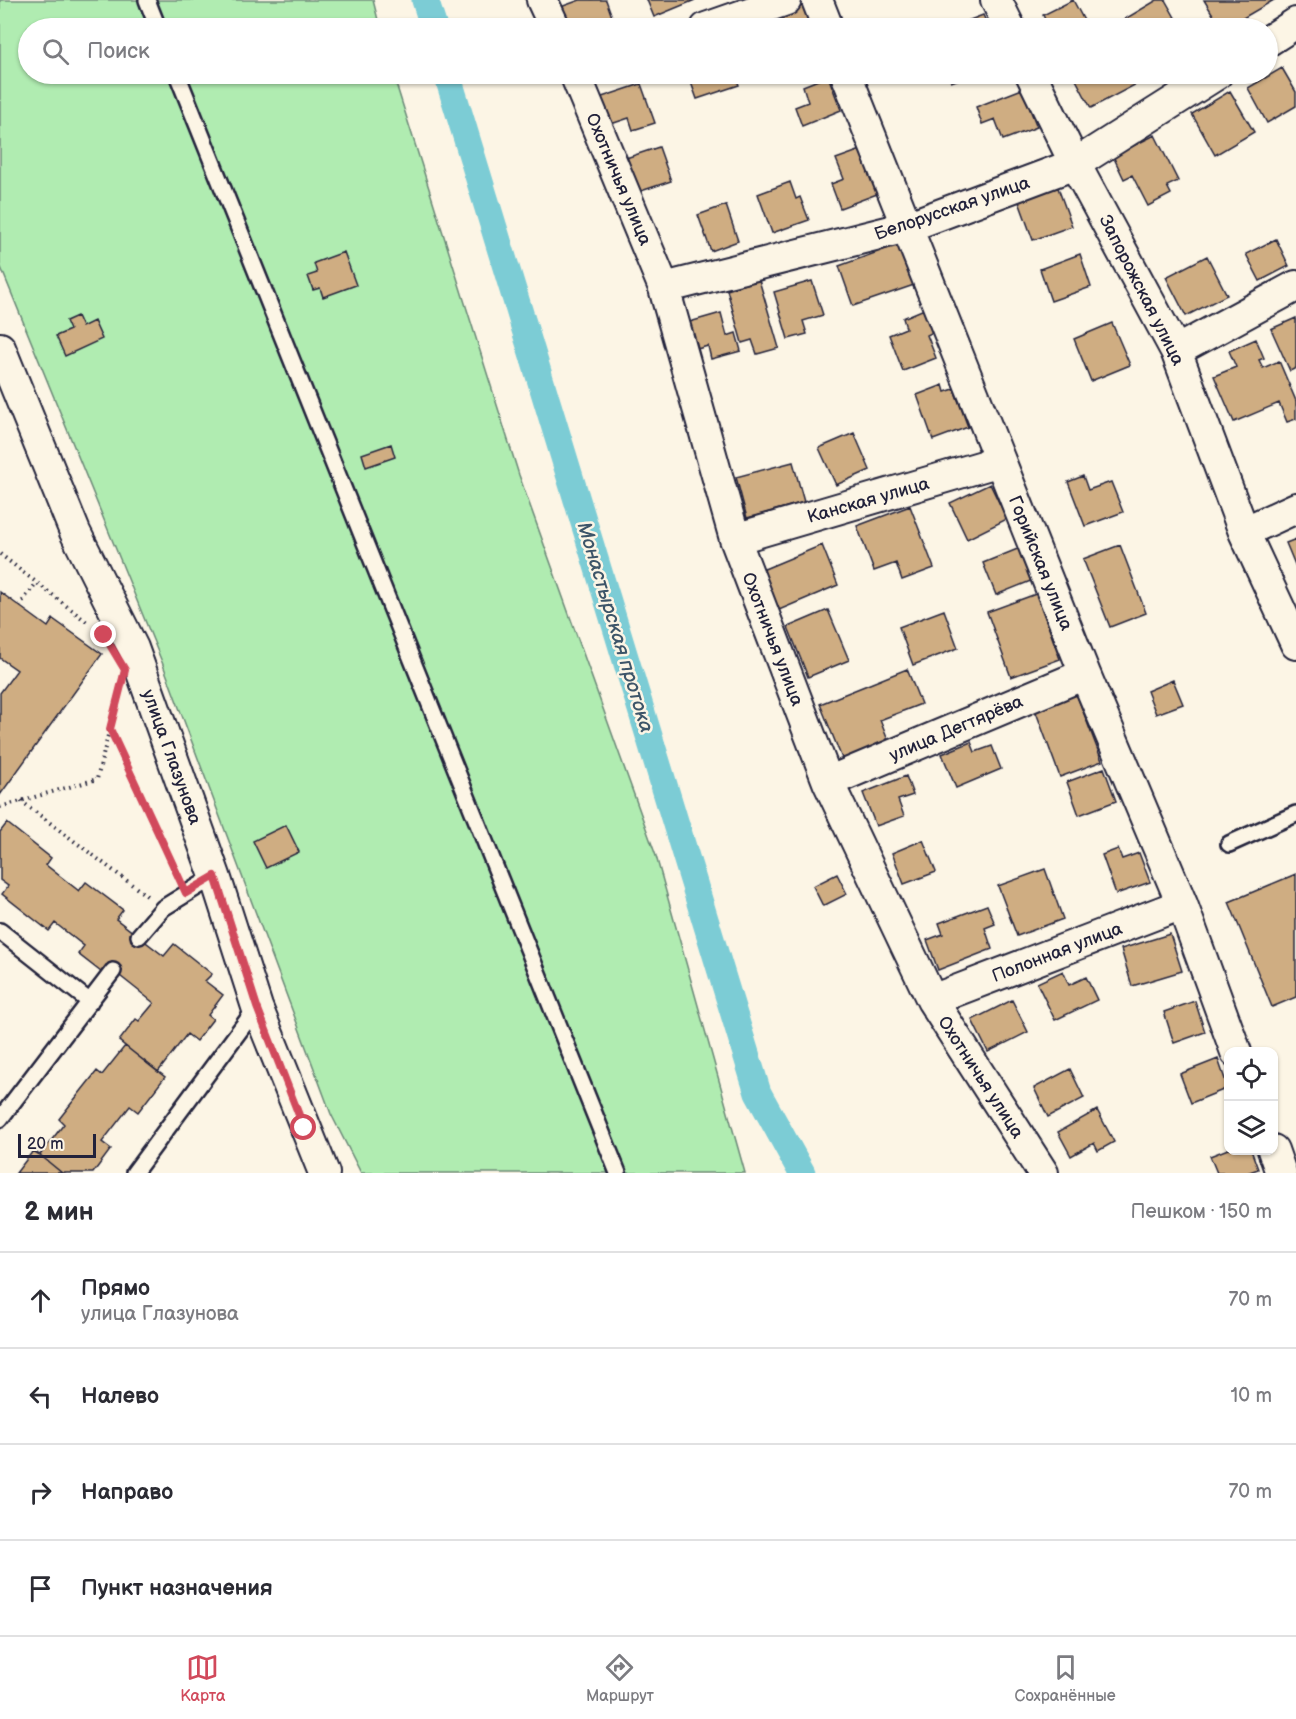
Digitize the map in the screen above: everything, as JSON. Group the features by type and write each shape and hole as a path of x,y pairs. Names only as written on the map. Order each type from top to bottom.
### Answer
{"street":[{"path":"542,0 550,18"},
{"path":"735,18 786,0"},
{"path":"817,0 824,18"},
{"path":"996,0 1005,18"},
{"path":"1278,35 1296,23"},
{"name":"Охотничья улица","path":"581,84 664,288 735,539 828,782 932,1000 1043,1173"},
{"name":"Горийская улица","path":"850,84 1085,674 1182,904 1234,1047"},
{"name":"Запорожская улица","path":"1036,84 1075,164 1176,351 1244,532 1296,644"},
{"name":"Белорусская улица","path":"664,288 907,227 1075,164 1201,84"},
{"path":"1176,351 1296,286"},
{"name":"улица Глазунова","path":"0,348 75,532 133,648 215,876 257,1007 324,1173"},
{"name":"Канская улица","path":"735,539 1000,461"},
{"path":"1244,532 1296,508"},
{"name":"улица Дегтярёва","path":"828,782 1085,674"},
{"name":"Полонная улица","path":"932,1000 1182,904"},
{"path":"1275,1155 1281,1173"}],"lane":[{"path":"147,0 155,18"},
{"path":"181,84 618,1173"},
{"path":"1230,844 1296,814"},
{"path":"139,936 163,908 215,876"},
{"path":"0,931 90,1002"},
{"path":"0,1119 113,971"},
{"path":"134,1173 257,1007"}],"path":[{"path":"0,554 96,628"},
{"path":"19,606 36,582"},
{"path":"0,807 97,779 120,690"},
{"path":"110,729 186,893"},
{"path":"20,801 163,908"}],"green space":[{"path":"0,0 373,0 378,18 18,18 18,84 396,84 519,475 656,856 745,1173 361,1173 331,1114 162,662 0,265"}],"building":[{"path":"580,0 606,0 612,18 558,18 555,9"},
{"path":"647,0 695,0 654,17"},
{"path":"1073,0 1083,18 1044,18 1043,15"},
{"path":"1157,0 1165,0 1175,18 1127,18"},
{"path":"1204,0 1274,0 1243,18 1215,18"},
{"path":"804,4 809,18 767,18"},
{"path":"1282,68 1296,92 1296,106 1267,123 1248,88 1255,84 1278,84 1278,70"},
{"path":"641,84 655,123 633,130 629,118 602,127 593,100"},
{"path":"692,84 739,85 697,99"},
{"path":"831,84 841,110 802,126 795,107 808,102 803,86"},
{"path":"1078,84 1137,84 1091,108"},
{"path":"1022,89 1037,127 1003,140 995,119 982,124 976,107"},
{"path":"1230,91 1254,132 1215,155 1192,114"},
{"path":"1155,135 1178,181 1167,186 1171,194 1148,206 1132,175 1124,179 1113,156"},
{"path":"659,147 671,181 629,195 617,161"},
{"path":"861,150 877,194 840,208 831,184 844,179 836,159"},
{"path":"790,182 796,199 800,197 809,220 772,233 758,194"},
{"path":"1057,185 1072,226 1033,240 1018,199"},
{"path":"726,205 738,241 711,251 698,215"},
{"path":"1276,239 1289,266 1260,281 1246,254"},
{"path":"900,244 914,285 853,306 839,266"},
{"path":"344,252 356,285 323,297 320,288 313,290 308,276 317,273 314,263"},
{"path":"1080,254 1091,287 1051,301 1040,269"},
{"path":"1207,256 1227,295 1186,316 1166,277"},
{"path":"759,280 779,348 757,354 752,340 742,343 727,290"},
{"path":"812,281 823,315 803,321 807,334 788,339 774,292"},
{"path":"929,307 937,330 927,335 936,358 903,371 889,335 906,328 903,318"},
{"path":"721,313 727,336 736,333 741,351 711,359 708,346 686,352 679,325"},
{"path":"77,316 82,327 94,321 102,339 65,356 56,336 70,330 66,321"},
{"path":"1296,318 1296,368 1290,371 1271,329"},
{"path":"1112,323 1130,365 1091,381 1074,339"},
{"path":"1256,339 1264,358 1259,360 1263,368 1279,361 1296,401 1296,419 1287,422 1279,403 1234,422 1214,376 1236,367 1229,351"},
{"path":"943,385 945,392 954,389 968,427 933,440 917,395"},
{"path":"854,433 870,470 836,485 819,448"},
{"path":"391,444 395,457 366,467 362,454"},
{"path":"793,462 804,502 747,518 736,477"},
{"path":"1083,476 1088,490 1111,482 1123,512 1085,526 1068,482"},
{"path":"990,484 1007,519 967,539 950,503"},
{"path":"910,506 934,568 902,580 896,563 874,571 857,526"},
{"path":"1296,539 1296,567 1286,543"},
{"path":"822,545 838,585 779,610 762,570"},
{"path":"1120,545 1146,613 1110,627 1083,559"},
{"path":"1020,548 1033,580 996,595 983,563"},
{"path":"1044,591 1050,606 1042,609 1060,659 1011,677 987,612"},
{"path":"0,592 48,627 53,619 102,654 0,795 0,693 17,670 0,658"},
{"path":"828,610 849,660 808,677 788,627"},
{"path":"944,610 958,648 913,665 899,627"},
{"path":"907,669 921,704 880,720 889,743 843,761 820,704"},
{"path":"1173,680 1183,704 1156,714 1147,691"},
{"path":"1074,688 1102,761 1060,777 1033,704"},
{"path":"971,742 975,752 992,746 1001,769 956,788 942,754"},
{"path":"1104,768 1116,801 1079,815 1067,782"},
{"path":"906,776 913,795 898,800 904,816 876,826 863,793"},
{"path":"7,823 51,858 46,865 79,891 86,882 123,910 116,919 164,956 174,944 212,974 205,981 223,995 208,1015 213,1019 196,1041 187,1034 158,1072 119,1041 136,1019 139,1021 154,1003 106,965 101,972 78,954 84,946 55,923 49,931 2,894 8,886 0,880 0,832"},
{"path":"286,825 299,852 266,868 253,841"},
{"path":"923,840 936,872 904,884 892,853"},
{"path":"1118,849 1122,859 1139,853 1150,882 1116,894 1102,855"},
{"path":"1045,869 1063,919 1017,936 998,886"},
{"path":"837,874 847,894 823,906 813,886"},
{"path":"1296,874 1296,997 1272,1007 1229,902"},
{"path":"987,905 995,924 985,928 992,949 938,970 927,940 943,934 939,923"},
{"path":"1170,934 1182,971 1132,986 1121,949"},
{"path":"1063,971 1069,985 1086,977 1097,1000 1055,1020 1037,983"},
{"path":"1012,1000 1028,1032 988,1052 972,1020"},
{"path":"1195,1001 1205,1032 1174,1043 1164,1012"},
{"path":"125,1046 165,1077 138,1112 130,1106 102,1142 111,1149 93,1173 62,1173 40,1155 64,1124 59,1119 97,1071 102,1075"},
{"path":"1218,1059 1224,1076 1224,1090 1191,1103 1180,1074"},
{"path":"1070,1069 1084,1098 1048,1117 1034,1088"},
{"path":"1097,1110 1114,1142 1098,1151 1094,1143 1071,1156 1058,1132"},
{"path":"33,1151 40,1155 62,1173 16,1173"},
{"path":"1224,1151 1224,1155 1253,1155 1258,1169 1247,1173 1217,1173 1210,1156"}],"waterway":[{"name":"Монастырская протока","path":"425,0 431,18"},
{"name":"Монастырская протока","path":"450,84 758,1093 802,1173"}],"route":[{"path":"104,635 125,670 110,729 186,893 215,876 257,1007 304,1128"}]}
